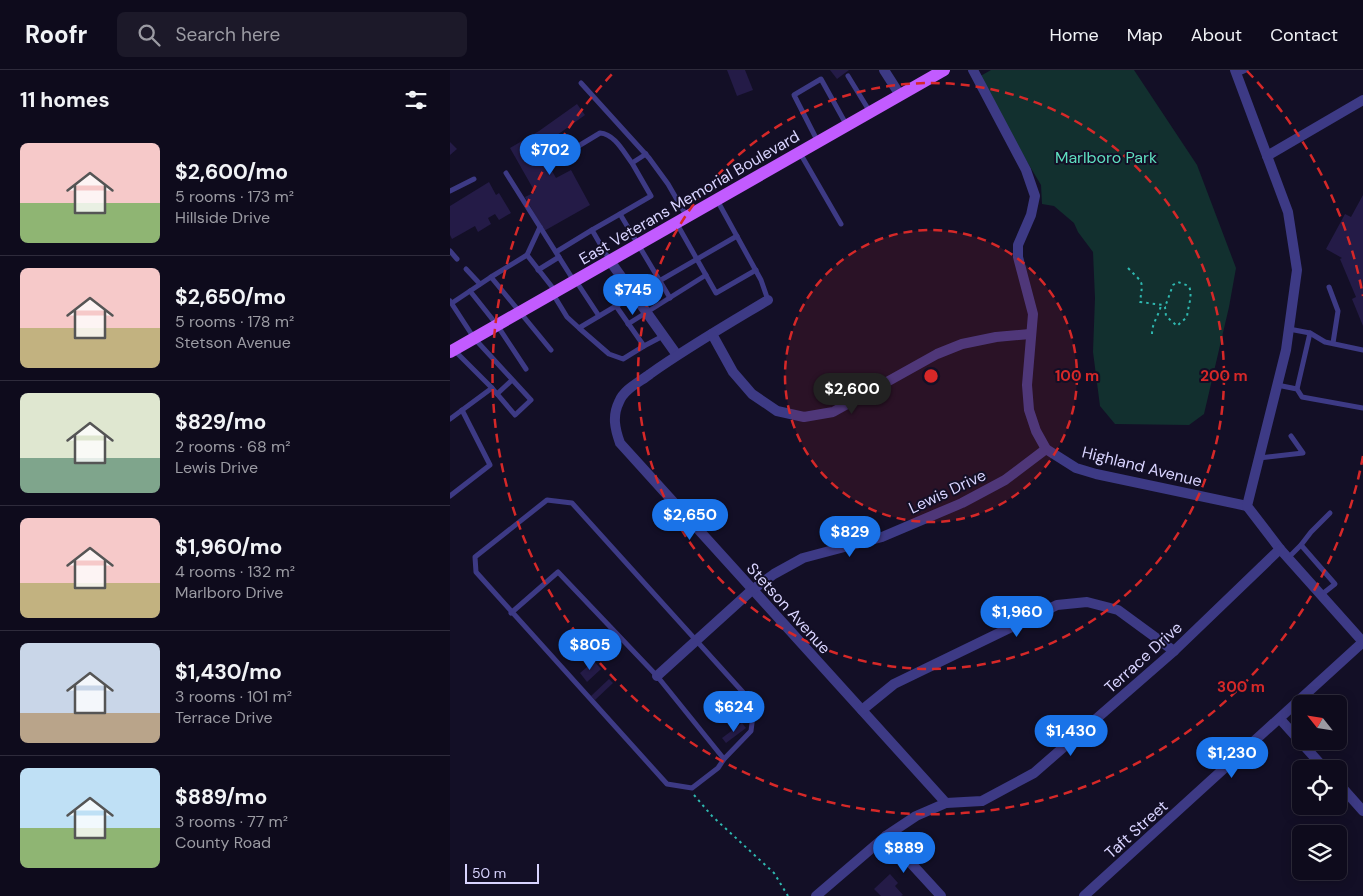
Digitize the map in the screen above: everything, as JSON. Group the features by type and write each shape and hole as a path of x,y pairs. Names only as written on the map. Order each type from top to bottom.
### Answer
{"main road":[{"name":"East Veterans Memorial Boulevard","path":"451,349 497,326 944,70"}],"street":[{"path":"884,70 900,95"},
{"path":"973,70 1026,170 1035,196 1031,215 1018,245 1018,257 1032,314 1027,385 1029,410 1036,431 1046,449"},
{"path":"1239,71 1288,212 1297,270 1286,350 1247,506 1280,550 1363,642"},
{"path":"1267,156 1363,100"},
{"path":"610,261 677,355"},
{"name":"Stetson Avenue","path":"768,300 677,355 628,390 619,400 615,414 615,429 620,443 946,803"},
{"path":"712,334 733,372 752,394 777,411 804,417 832,412 936,354 962,344 996,337 1030,334"},
{"name":"Highland Avenue","path":"1046,449 1076,468 1096,474 1247,506"},
{"name":"Lewis Drive","path":"657,676 752,590 774,574 803,558 882,537 962,503 1005,480 1046,449"},
{"name":"Terrace Drive","path":"816,896 886,836 916,816 946,803 982,801 1034,773 1174,651 1280,550"},
{"path":"862,710 894,684 1057,605 1087,602 1118,610 1174,651"},
{"name":"Taft Street","path":"1084,896 1363,642"},
{"path":"1280,718 1318,760"},
{"path":"1347,793 1363,811"},
{"path":"886,836 941,896"}],"lane":[{"path":"848,76 871,112"},
{"path":"818,142 794,94 822,79 847,126"},
{"path":"581,83 646,154 668,184 697,259 716,292 756,270"},
{"path":"538,270 592,230 651,196 632,163 612,137 606,134 600,134 557,160"},
{"path":"799,153 841,224"},
{"path":"632,163 646,154"},
{"path":"506,173 557,255 599,316"},
{"path":"450,191 474,179"},
{"path":"717,200 756,270 768,300"},
{"path":"620,214 670,298"},
{"path":"451,349 492,388 515,415 531,400 474,338 451,302 527,255 540,226"},
{"path":"592,230 610,261"},
{"path":"578,328 737,236"},
{"path":"450,251 457,259"},
{"path":"527,255 554,293 567,317 608,354 623,358 663,336"},
{"path":"466,269 480,284"},
{"path":"628,324 706,276"},
{"path":"490,277 550,350"},
{"path":"1329,286 1338,312 1333,343"},
{"path":"470,291 497,326 526,369"},
{"path":"616,306 644,346"},
{"path":"1289,329 1310,333 1325,342 1363,350"},
{"path":"1310,333 1297,389 1302,397 1363,408"},
{"path":"497,394 512,380"},
{"path":"1277,385 1297,389"},
{"path":"450,419 492,388"},
{"path":"450,495 490,465 462,410"},
{"path":"1259,458 1303,454 1291,436"},
{"path":"547,500 572,503 750,700 753,715 752,731 724,759 718,768 692,788 667,784 512,613 476,572 475,558 547,500"},
{"path":"1288,558 1330,513"},
{"path":"1301,545 1335,584 1321,596"},
{"path":"512,613 558,572 657,676 724,759"}],"path":[{"path":"1128,268 1140,278 1143,285 1140,302 1165,307"},
{"path":"1178,282 1189,286 1192,294 1187,317 1181,324 1177,326 1169,320 1166,316 1165,307 1173,285 1178,282"},
{"path":"1152,334 1152,326 1158,316 1161,305"},
{"path":"688,787 712,816 774,873 788,896"}],"green space":[{"name":"Marlboro Park","path":"991,70 1134,70 1197,165 1236,268 1229,307 1204,414 1189,425 1115,424 1100,406 1093,352 1095,298 1093,252 1078,232 1074,223 1054,206 1042,204 1041,185 977,78"}],"building":[{"path":"727,70 745,70 753,90 737,96"},
{"path":"830,70 849,70 837,79"},
{"path":"577,104 585,115 546,143 543,138 536,143 556,178 571,170 590,205 544,231 525,197 535,192 510,148 539,131"},
{"path":"450,142 457,149 450,155"},
{"path":"489,182 496,195 499,193 511,213 499,220 495,214 488,218 491,224 478,232 475,226 452,239 450,235 450,206"},
{"path":"1363,195 1363,326 1352,299 1356,297 1340,259 1342,258 1326,249 1345,214 1351,217"},
{"path":"594,661 601,669 587,682 580,673"},
{"path":"609,679 613,683 595,700 591,696"},
{"path":"742,723 746,728 726,743 722,738"},
{"path":"890,874 898,883 895,886 903,895 881,896 874,889"}]}
